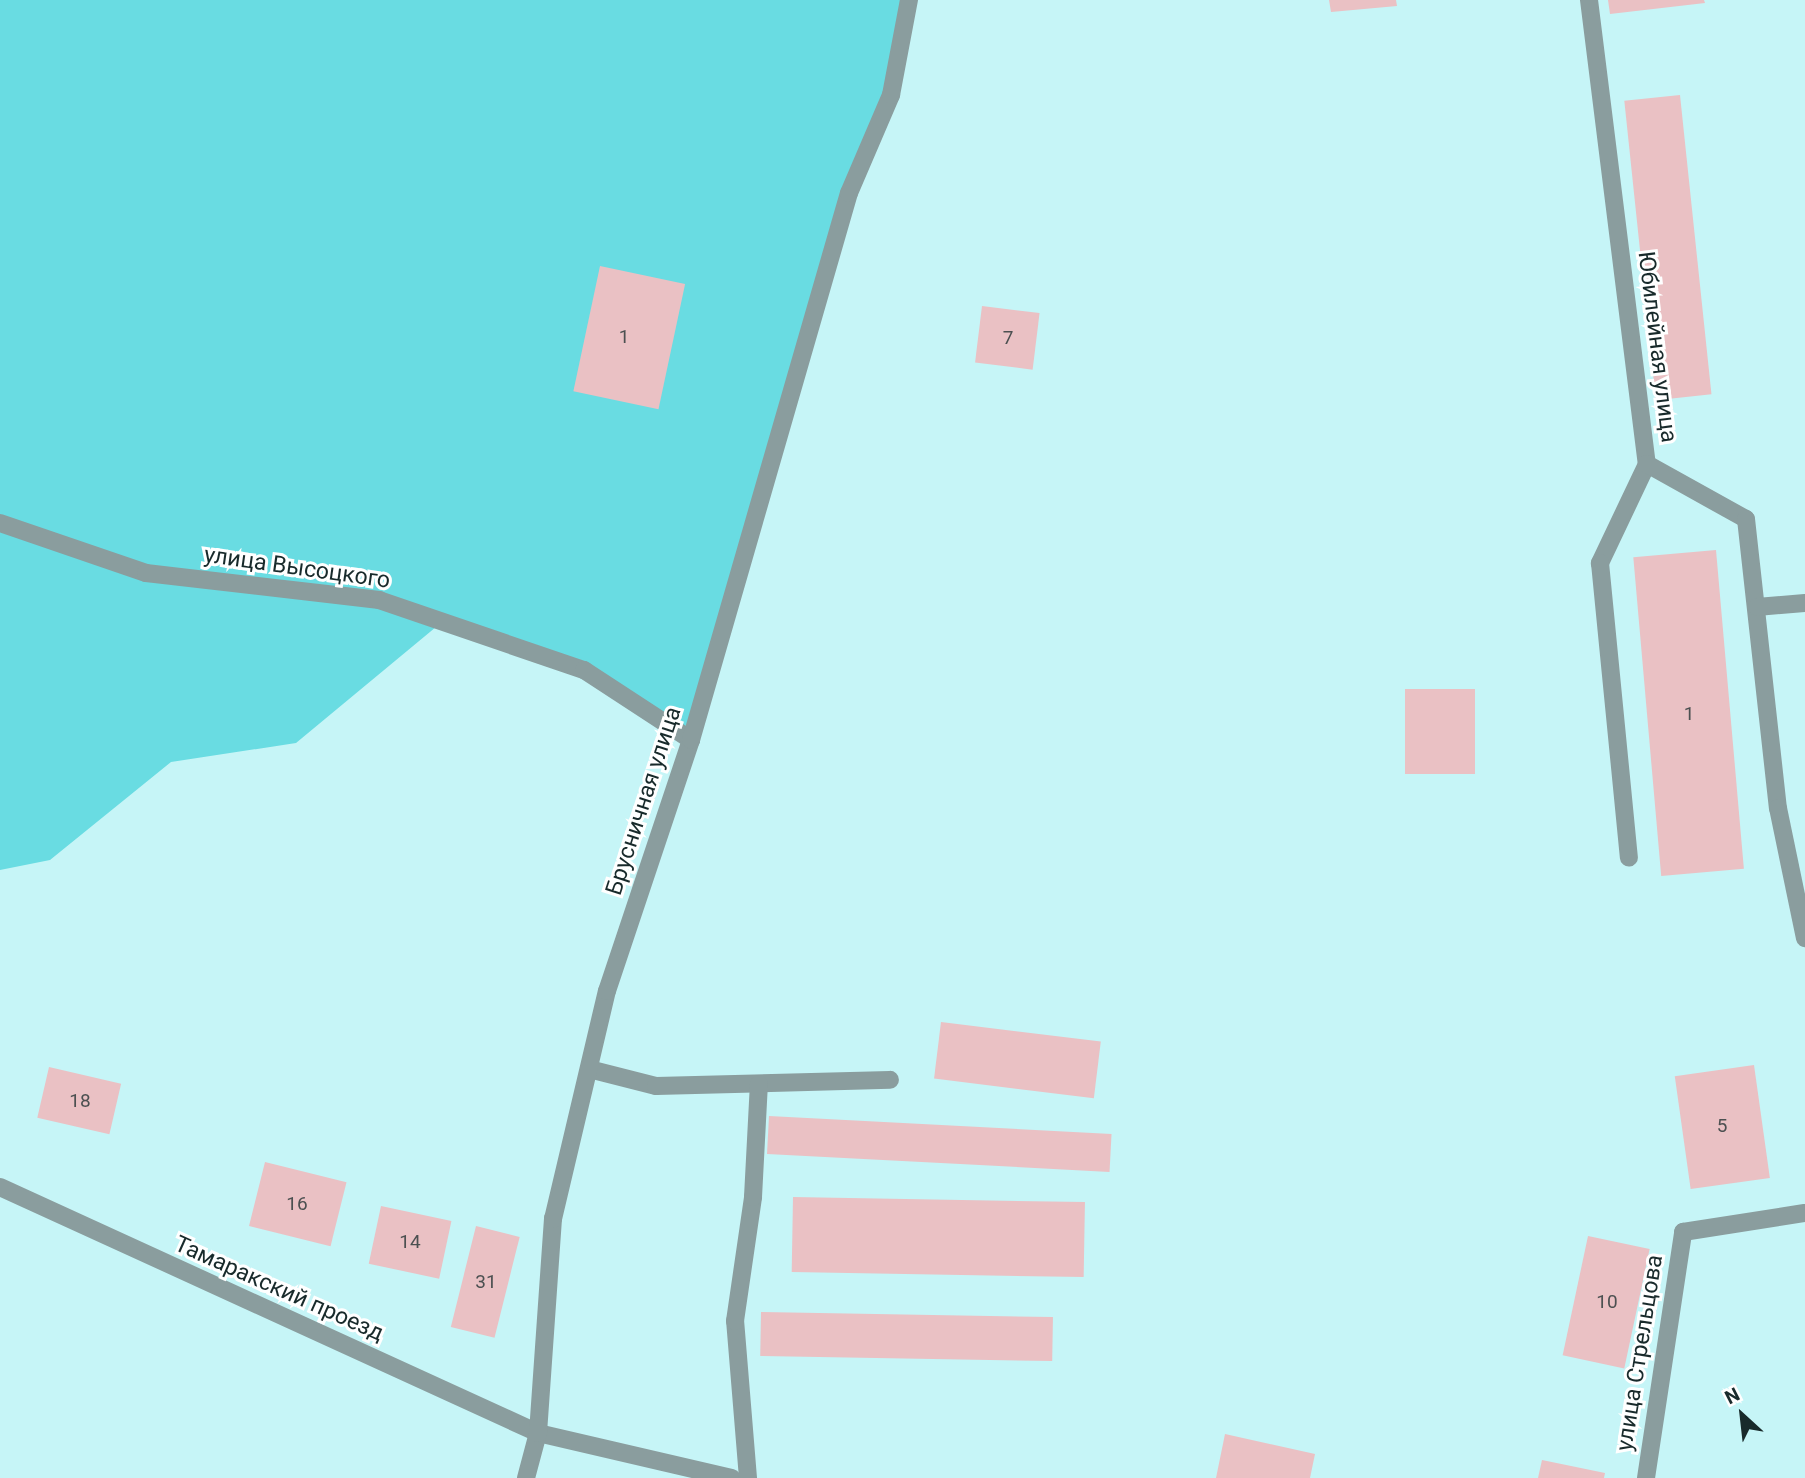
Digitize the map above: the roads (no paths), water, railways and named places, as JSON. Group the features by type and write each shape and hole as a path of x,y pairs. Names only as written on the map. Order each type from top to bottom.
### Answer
{"street":[{"name":"Брусничная улица","path":"526,1478 538,1433 553,1219 607,991 691,740 849,193 891,95 909,0"},
{"name":"Юбилейная улица","path":"1589,0 1647,464 1600,563 1629,858"},
{"path":"1647,464 1746,519 1778,808 1805,938"},
{"name":"улица Высоцкого","path":"0,523 146,573 379,600 584,670 691,740"},
{"path":"1757,607 1805,603"},
{"path":"589,1069 656,1086 890,1080"},
{"path":"747,1478 735,1321 753,1197 759,1084"},
{"name":"Тамаракский проезд","path":"0,1187 538,1433"},
{"name":"улица Стрельцова","path":"1646,1478 1683,1231 1805,1213"},
{"path":"538,1433 732,1478"}]}
